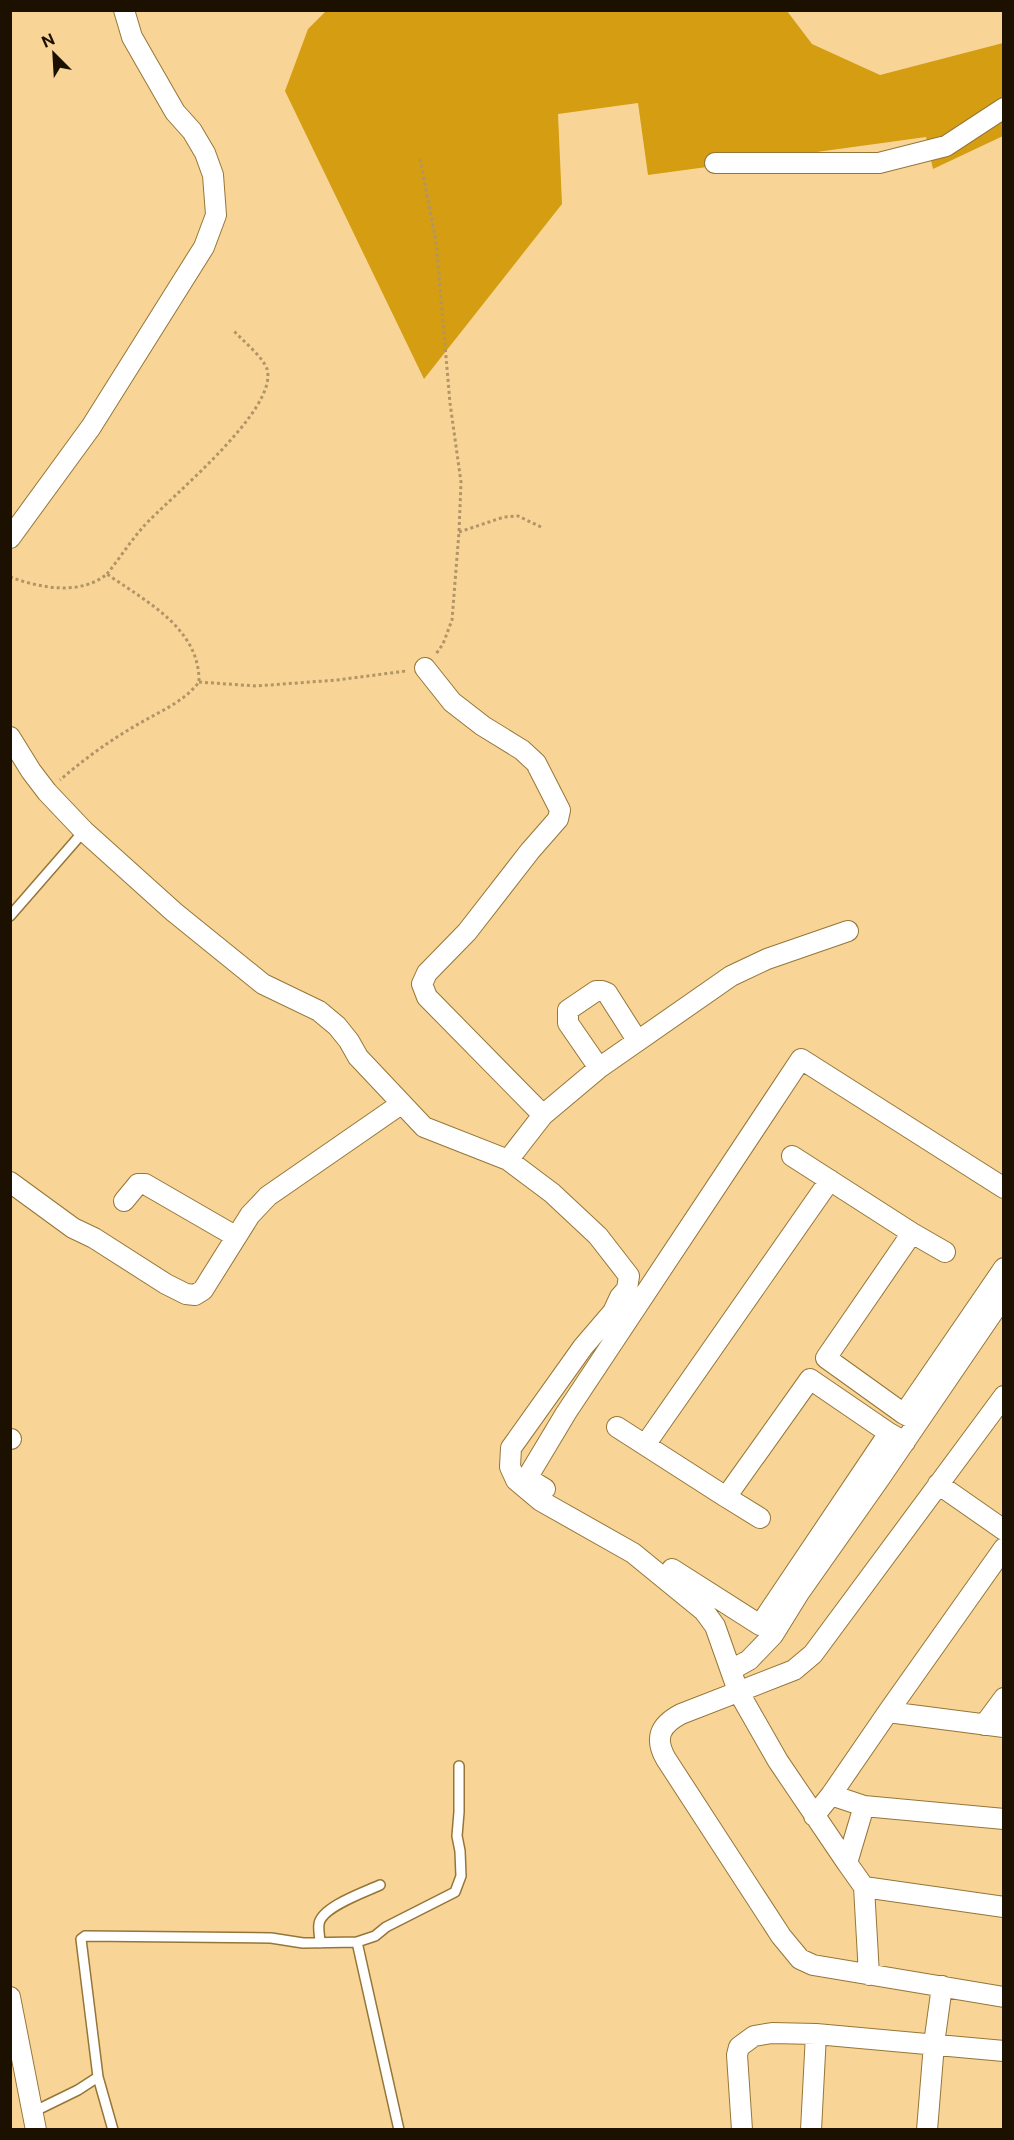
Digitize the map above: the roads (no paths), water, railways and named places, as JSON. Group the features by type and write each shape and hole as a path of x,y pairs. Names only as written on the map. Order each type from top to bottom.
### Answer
{"street":[{"path":"10,538 91,427 204,247 216,215 213,175 205,153 192,132 175,112 148,66 132,37 124,10"},
{"path":"715,163 879,163 946,146 1004,108"},
{"path":"425,668 452,702 483,726 522,750 536,763 560,810 558,819 467,932 427,973 422,984 427,997 543,1115"},
{"path":"10,737 47,792 84,831 174,912 263,984 319,1011 337,1026 358,1057 424,1127 508,1160 552,1193 598,1236 629,1276 627,1288 613,1312 583,1347 511,1448 509,1457 513,1475 541,1501 633,1553 691,1599 715,1626 738,1691 778,1761 864,1887 869,1975"},
{"path":"508,1160 543,1115 599,1068 723,981 745,968 848,931"},
{"path":"599,1068 568,1023 568,1010 596,992 607,993 637,1041"},
{"path":"1004,1188 801,1059 566,1413 527,1478 760,1625 889,1433 911,1418 1004,1296"},
{"path":"10,1182 73,1228 94,1238 186,1294 195,1295 203,1290 250,1215 268,1196 401,1104"},
{"path":"792,1156 945,1252"},
{"path":"645,1445 830,1180"},
{"path":"124,1201 138,1184 145,1184 236,1236"},
{"path":"726,1497 912,1233"},
{"path":"911,1418 1004,1269"},
{"path":"826,1358 911,1418"},
{"path":"810,1379 889,1433"},
{"path":"1004,1396 813,1653 794,1670 670,1720 659,1738 661,1749 790,1949 800,1959 813,1965 1004,1997"},
{"path":"731,1670 749,1660 773,1635 799,1593 889,1433 887,1402"},
{"path":"617,1427 760,1518"},
{"path":"938,1484 1004,1530"},
{"path":"814,1816 1004,1548"},
{"path":"888,1712 994,1726 1004,1698"},
{"path":"831,1795 864,1806 1004,1819"},
{"path":"847,1863 864,1806"},
{"path":"864,1887 1003,1906"},
{"path":"927,2130 934,2044 942,1986"},
{"path":"10,1997 35,2121"},
{"path":"742,2130 737,2055 739,2047 754,2036 772,2033 816,2034 1004,2051"},
{"path":"811,2130 816,2034"}],"lane":[{"path":"10,916 84,831"},
{"path":"113,2130 98,2077 81,1941 85,1936 271,1938 320,1943 357,1942 375,1936 386,1927 455,1892 461,1876 460,1851 456,1836 459,1812 459,1766"},
{"path":"320,1943 319,1922 324,1913 380,1885"},
{"path":"357,1942 399,2130"},
{"path":"35,2121 98,2077"}]}
